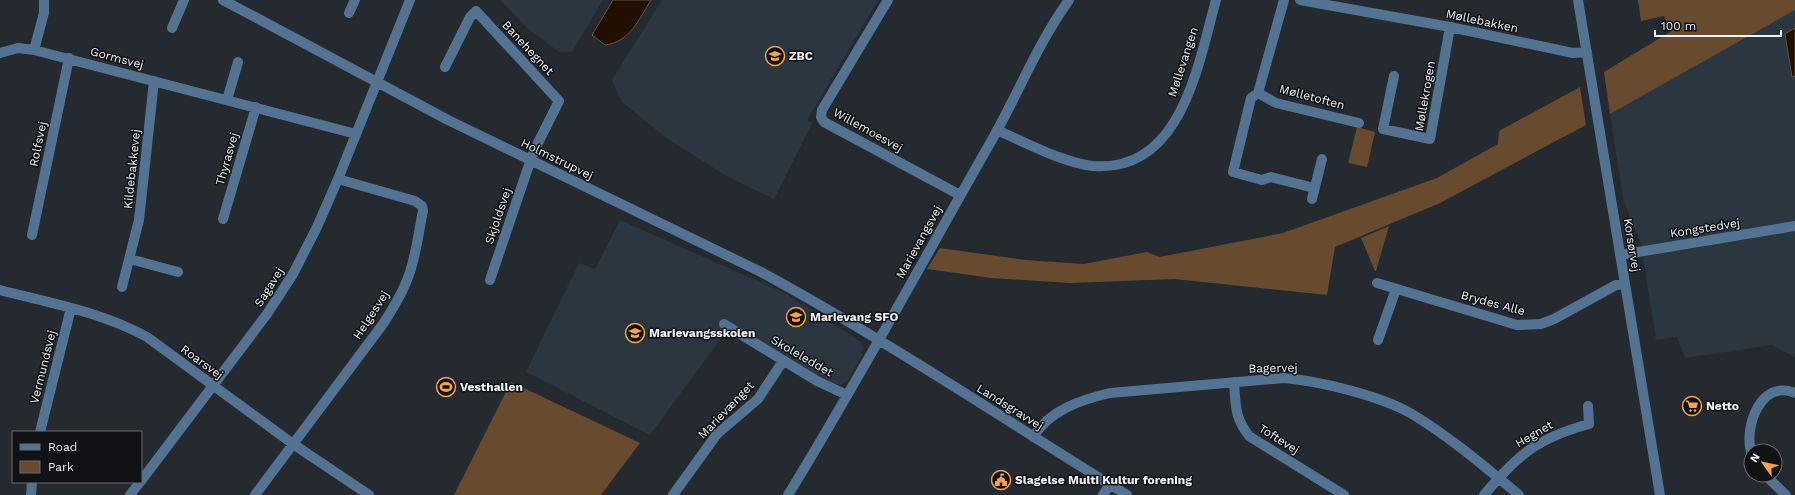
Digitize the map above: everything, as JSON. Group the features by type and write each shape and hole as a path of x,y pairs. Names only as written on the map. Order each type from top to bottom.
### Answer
{"street":[{"path":"34,50 44,13 44,0"},
{"path":"172,28 184,0"},
{"name":"Holmstrupvej","path":"223,0 376,82 531,161 760,272 879,341"},
{"path":"349,13 356,0"},
{"name":"Sagavej","path":"142,478 267,314 293,274 317,227 338,179 410,0"},
{"name":"Willemoesvej","path":"888,0 822,110 821,117 824,122 960,195"},
{"name":"Marievangsvej","path":"788,495 879,341 997,130 1052,23 1068,0"},
{"name":"Møllevangen","path":"997,130 1077,163 1093,166 1110,166 1123,163 1147,152 1167,134 1182,109 1192,85 1216,0"},
{"path":"1284,0 1258,93 1251,98 1233,172 1262,180 1271,177 1314,188"},
{"name":"Møllebakken","path":"1300,0 1450,27 1573,53 1587,52"},
{"name":"Korsørvej","path":"1578,0 1660,495"},
{"name":"Banehegnet","path":"445,67 470,17 476,11 559,101 533,153 531,161"},
{"name":"Møllekrogen","path":"1394,76 1383,129 1430,139 1450,27"},
{"name":"Gormsvej","path":"0,53 18,48 34,50 356,134"},
{"name":"Rolfsvej","path":"32,235 69,58"},
{"path":"226,100 238,62"},
{"name":"Kildebakkevej","path":"122,287 139,220 154,81"},
{"name":"Mølletoften","path":"1258,93 1276,103 1359,123"},
{"name":"Thyrasvej","path":"223,219 256,107"},
{"path":"1312,198 1322,159"},
{"name":"Skjoldsvej","path":"490,280 531,161"},
{"name":"Helgesvej","path":"255,495 383,324 396,303 413,263 423,211 422,206 415,201 338,179"},
{"name":"Kongstedvej","path":"1620,255 1795,226"},
{"path":"130,259 178,272"},
{"name":"Brydes Alle","path":"1377,284 1517,325 1531,326 1542,324 1554,319 1616,285 1625,284"},
{"path":"1378,340 1396,289"},
{"name":"Roarsvej","path":"0,290 71,308 126,326 147,337 293,444 369,495"},
{"name":"Vermundsvej","path":"40,431 71,308"},
{"name":"Skoleleddet","path":"724,324 817,381 848,395"},
{"name":"Landsgravvej","path":"879,341 1127,495"},
{"name":"Marievænget","path":"673,495 716,434 758,398 783,361"},
{"name":"Bagervej","path":"1033,437 1039,427 1060,410 1093,397 1110,393 1284,378 1301,380 1390,404 1412,414 1435,429 1519,495"},
{"name":"Toftevej","path":"1234,382 1236,415 1241,426 1249,436 1344,495"},
{"path":"1749,443 1750,428 1754,415 1761,402 1771,394 1779,391 1795,393"},
{"name":"Hegnet","path":"1498,478 1516,459 1541,442 1563,431 1589,424 1588,406"},
{"path":"1484,495 1498,478"},
{"path":"31,495 32,483"},
{"name":"Sagavej","path":"130,495 139,483"},
{"path":"1773,483 1786,495"},
{"path":"1103,495 1110,484"}],"shaded area":[{"path":"500,0 603,0 572,52 559,52 527,28"},
{"path":"613,0 651,0 638,22 627,34 614,43 605,45 592,35"},
{"path":"662,0 878,0 807,120 812,123 774,199 728,177 665,137 622,102 612,80"},
{"path":"1795,10 1795,357 1772,345 1685,358 1677,337 1656,340 1641,244 1623,199 1610,114"},
{"path":"1795,28 1795,76 1792,77 1785,34"},
{"name":"Marievangsskolen","path":"620,220 785,293 861,342 863,348 861,357 848,380 842,384 837,384 820,378 730,326 650,435 526,372 579,263 595,269"}],"green space":[{"path":"1638,0 1795,0 1795,10 1610,114 1604,72 1670,32 1664,16 1641,21"},
{"path":"1580,87 1586,125 1440,203 1335,247 1327,295 1175,279 1070,283 991,278 927,269 940,248 1025,260 1084,264 1147,252 1160,257 1283,233 1437,178 1498,144 1499,131"},
{"path":"1357,127 1375,132 1367,167 1348,163"},
{"path":"1389,226 1376,271 1375,271 1361,238"},
{"path":"511,382 640,443 601,495 454,495"}],"place":[{"name":"ZBC","path":"775,56"},
{"name":"Marievang SFO","path":"796,317"},
{"name":"Marievangsskolen","path":"635,333"},
{"name":"Vesthallen","path":"446,387"},
{"name":"Netto","path":"1692,406"},
{"name":"Slagelse Multi Kultur forening","path":"1001,480"}]}
